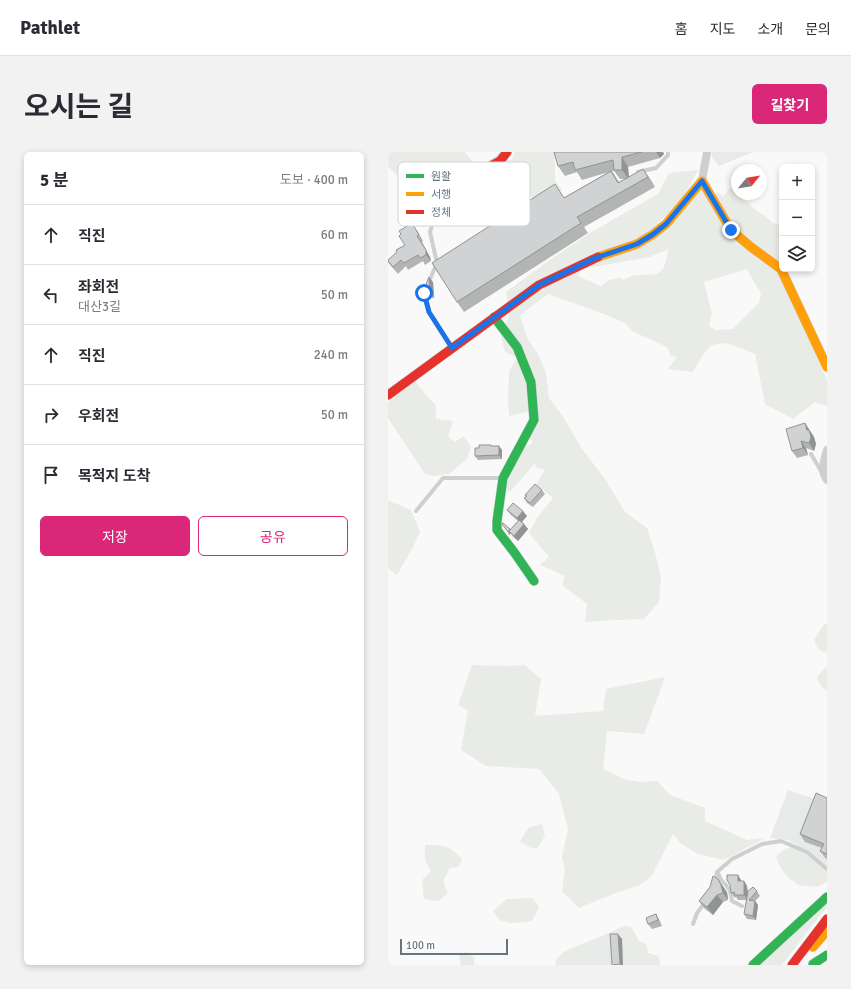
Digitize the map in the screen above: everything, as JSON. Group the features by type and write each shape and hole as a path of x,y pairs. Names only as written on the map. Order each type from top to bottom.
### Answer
{"main road":[{"path":"498,162 507,152"},
{"path":"388,395 539,285 595,258 637,244 652,235 666,224 702,181 731,230 781,269 827,367"},
{"path":"494,317 517,347 526,368 531,382 534,420 504,478 497,530 534,581"},
{"path":"753,965 827,897"},
{"path":"792,965 826,924"},
{"path":"798,965 816,943 826,924"},
{"path":"812,964 827,947"},
{"path":"812,964 827,955"}],"street":[{"path":"702,181 707,152"},
{"path":"825,477 823,464 827,450"}],"lane":[{"path":"638,172 656,168 668,155 668,152"},
{"path":"432,226 430,232 437,263 424,293 429,312 452,348"},
{"path":"810,454 825,477"},
{"path":"416,511 443,478 504,478"},
{"path":"715,885 717,872 732,859 762,844 781,841 807,852 827,869"},
{"path":"717,872 721,880 730,891 732,901 742,906"},
{"path":"693,924 697,913 709,898"}],"shaded area":[{"path":"388,152 464,152 473,162 398,162 398,176 388,166"},
{"path":"500,152 502,152 511,161 487,162"},
{"path":"514,152 555,152 555,180 562,190 536,205 530,193 530,162 512,162 515,154"},
{"path":"712,152 753,152 719,166 711,156"},
{"path":"698,170 681,201 646,234 652,239 707,181 711,184 714,194 718,192 723,197 731,188 731,200 744,200 773,223 779,224 779,272 784,272 801,322 827,380 827,406 815,402 793,419 765,404 755,354 736,346 723,343 711,346 702,356 693,372 668,369 677,357 671,356 667,347 634,332 625,323 604,314 548,294 520,315 527,338 538,354 546,373 549,398 564,418 582,449 605,479 625,512 647,528 655,552 661,578 659,602 644,619 585,622 587,604 562,585 565,576 540,565 549,557 529,533 537,518 553,498 536,484 545,470 535,467 536,462 510,492 505,490 508,480 524,447 533,443 527,435 535,410 509,416 509,371 517,358 505,352 501,337 510,313 506,292 590,233 658,194 669,173","holes":["668,249 664,266 659,273 652,275 635,275 624,280 620,278 609,280 601,286 578,276 582,269 650,257","747,269 761,294 759,303 733,329 716,330 709,326 712,313 704,282"]},
{"path":"415,381 436,405 436,419 453,421 448,437 455,442 464,436 471,447 467,459 449,474 434,476 425,474 388,418 388,402"},
{"path":"388,500 411,510 420,532 397,575 388,568"},
{"path":"824,624 827,624 827,653 818,649 814,640"},
{"path":"472,665 525,665 541,679 535,716 603,711 606,689 665,677 644,734 607,731 603,769 624,779 640,782 657,781 670,795 705,808 705,821 747,840 765,838 724,860 696,853 680,843 673,834 651,877 638,886 618,892 579,908 562,891 565,869 562,857 568,829 559,794 539,769 486,766 461,750 468,710 458,705"},
{"path":"827,666 827,691 821,686 817,677"},
{"path":"788,790 827,803 827,865 813,854 788,840 770,838"},
{"path":"542,824 545,836 537,848 531,848 520,842 528,828"},
{"path":"425,845 437,845 450,848 462,859 459,867 450,868 443,881 448,893 439,901 424,899 422,880 431,871 425,860"},
{"path":"798,845 827,865 827,882 818,887 798,885 787,876 780,867 776,856 785,849"},
{"path":"533,898 539,907 532,921 511,923 500,921 493,911 507,899"},
{"path":"827,899 827,908 782,965 758,965"},
{"path":"624,926 631,927 639,941 646,944 648,953 659,956 660,965 625,965 624,937 618,936 600,951 572,957 578,965 555,965 557,958 565,951"},
{"path":"618,936 624,937 625,965 578,965 572,957 600,951"},
{"path":"467,951 474,958 474,965 461,965 459,956"}],"building":[{"path":"554,152 642,152 622,157 622,170 614,170 613,160 575,170 573,162 558,166"},
{"path":"643,169 648,177 577,217 581,223 457,302 432,263 490,226 530,226 530,200 555,184 564,198 611,171 618,183"},
{"path":"407,226 414,226 419,235 417,236 426,250 426,255 420,258 418,255 404,263 401,260 393,267 388,260 397,252 396,250 405,245 399,236 401,234 399,231"},
{"path":"429,277 430,292 425,293 425,287"},
{"path":"805,423 811,437 809,443 801,441 803,448 792,451 786,429"},
{"path":"479,445 499,446 499,455 475,456 475,448 479,448"},
{"path":"535,484 542,490 530,503 524,498"},
{"path":"513,503 523,511 517,518 507,510"},
{"path":"519,520 524,524 514,536 509,531"},
{"path":"503,523 510,529 508,532 502,524"},
{"path":"816,793 827,798 827,854 820,851 824,844 800,834"},
{"path":"727,875 738,875 738,881 744,881 744,895 735,895 734,892 731,893"},
{"path":"713,876 718,879 723,893 717,895 707,907 699,901 710,887"},
{"path":"753,887 757,891 749,900 755,901 753,916 744,914 748,891"},
{"path":"656,914 658,920 648,924 646,918"},
{"path":"610,934 618,934 620,964 612,965"}],"traffic: fast":[{"path":"494,317 517,347 531,382 534,420 503,478 497,530 534,581"},
{"path":"753,965 827,897"},
{"path":"813,964 827,955"}],"traffic: slow":[{"path":"598,257 637,244 652,235 666,224 702,181 731,230 781,269 827,367"},
{"path":"813,947 827,931"}],"traffic: jam":[{"path":"498,162 507,152"},
{"path":"388,395 539,285 598,257"},
{"path":"792,965 827,919"}],"route":[{"path":"424,293 429,312 452,348 539,285 595,258 637,244 652,235 666,224 702,181 731,230"}]}
